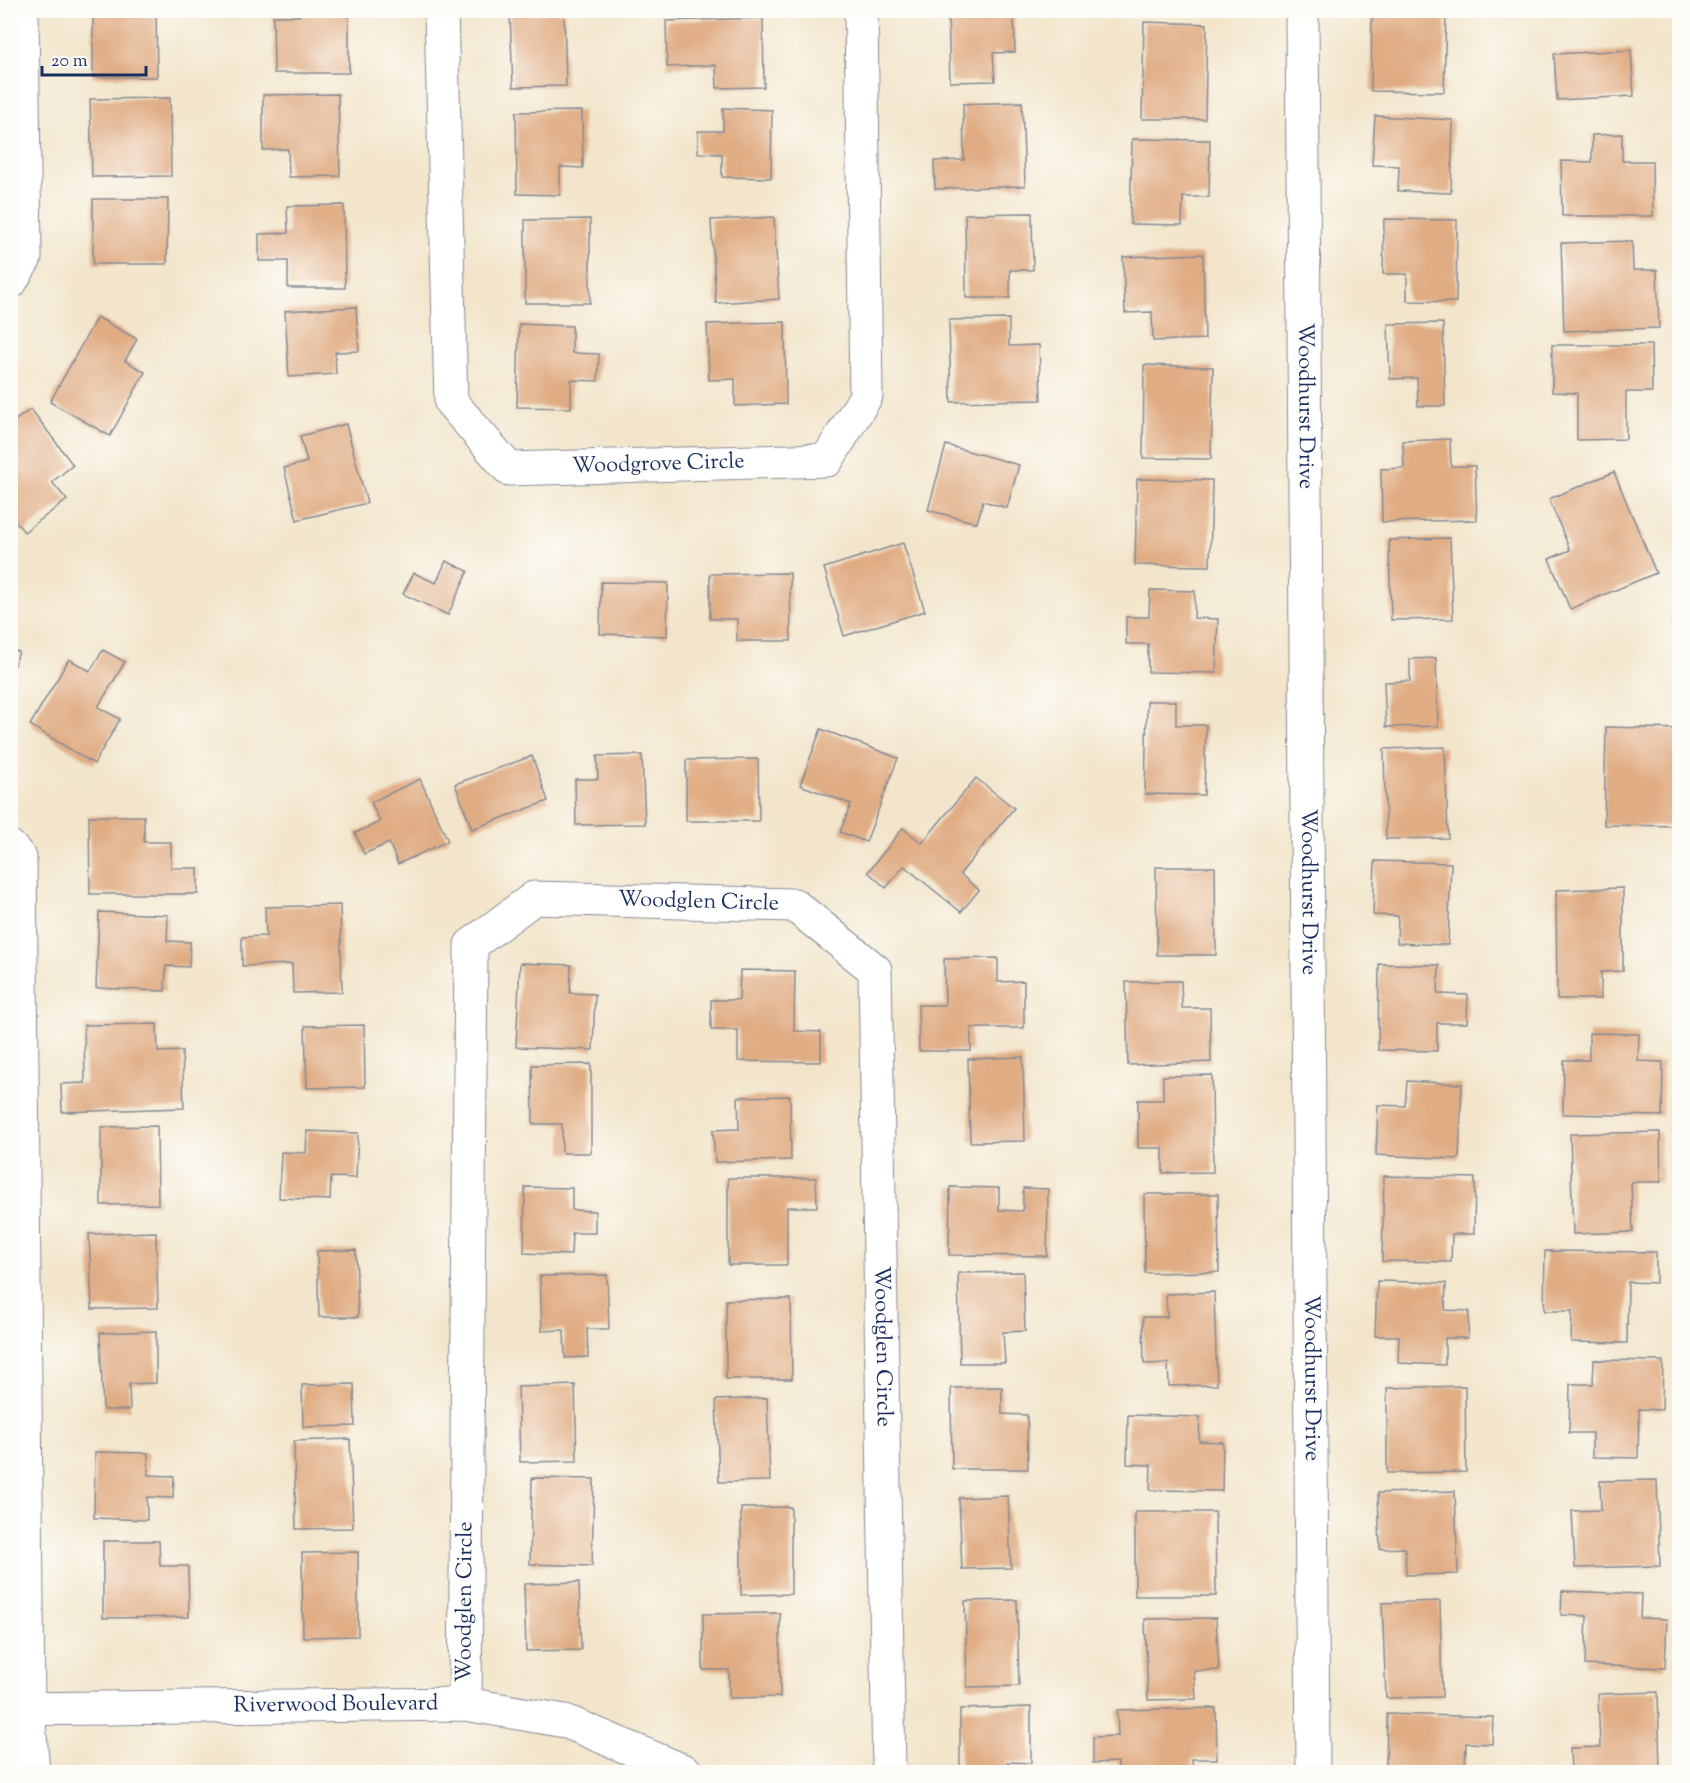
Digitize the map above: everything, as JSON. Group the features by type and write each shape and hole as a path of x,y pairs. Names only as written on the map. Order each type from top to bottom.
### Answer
{"street":[{"path":"10,283 25,258 22,10"},
{"name":"Woodgrove Circle","path":"441,10 452,402 509,469 827,460 866,396 861,10"},
{"name":"Woodhurst Drive","path":"1302,10 1312,1773"},
{"path":"10,847 20,858 19,1709 33,1773"},
{"name":"Woodglen Circle","path":"465,1704 471,945 534,898 794,905 874,970 889,1773"},
{"name":"Riverwood Boulevard","path":"19,1709 465,1704 565,1721 686,1773"}],"building":[{"path":"93,10 156,10 157,77 93,77"},
{"path":"299,10 349,10 349,73 274,73 273,16 299,16"},
{"path":"948,10 1014,10 1015,52 993,53 995,81 950,82"},
{"path":"1372,10 1446,10 1444,92 1371,91"},
{"path":"564,12 566,86 513,87 510,13"},
{"path":"763,18 764,87 717,88 716,65 667,67 666,21"},
{"path":"1144,22 1207,24 1205,119 1142,119"},
{"path":"1631,50 1634,96 1557,100 1554,54"},
{"path":"338,94 340,176 289,177 288,149 263,150 263,95"},
{"path":"170,98 171,176 92,177 90,99"},
{"path":"1022,102 1025,186 935,189 934,161 964,160 963,104"},
{"path":"723,108 772,110 771,178 722,177 722,154 698,153 698,131 723,131"},
{"path":"582,111 583,168 560,167 560,195 517,194 516,112"},
{"path":"1375,116 1453,120 1451,193 1398,191 1399,166 1372,165"},
{"path":"1622,134 1622,161 1652,161 1653,216 1562,216 1561,161 1592,162 1592,135"},
{"path":"1132,139 1210,140 1209,197 1183,197 1182,225 1130,224"},
{"path":"93,199 168,199 167,264 93,264"},
{"path":"344,205 345,288 288,288 288,261 259,261 259,234 288,233 287,206"},
{"path":"1032,213 1033,270 1010,270 1010,298 966,298 965,214"},
{"path":"774,217 779,299 716,303 711,220"},
{"path":"590,219 590,303 525,303 525,220"},
{"path":"1384,219 1457,220 1456,302 1407,301 1407,274 1383,274"},
{"path":"1632,241 1633,270 1657,270 1659,328 1564,331 1561,243"},
{"path":"1203,254 1205,339 1153,341 1152,312 1125,313 1123,257"},
{"path":"356,307 359,351 335,352 336,374 289,377 285,311"},
{"path":"97,317 137,339 125,361 145,372 110,436 50,402"},
{"path":"1009,319 1009,346 1039,345 1041,400 951,402 949,320"},
{"path":"785,322 786,404 735,406 735,379 709,380 707,324"},
{"path":"1443,323 1445,406 1418,406 1417,378 1390,379 1388,324"},
{"path":"519,324 572,326 572,353 599,354 598,381 571,380 571,408 517,407"},
{"path":"1552,345 1651,345 1652,392 1626,392 1626,439 1577,440 1577,393 1552,392"},
{"path":"1144,365 1213,367 1211,459 1143,458"},
{"path":"31,409 73,465 52,482 67,500 24,532 10,514 10,424"},
{"path":"346,424 367,503 297,520 284,468 307,462 300,436"},
{"path":"1450,439 1451,466 1475,466 1477,520 1382,522 1381,469 1404,468 1403,441"},
{"path":"946,445 1019,465 1007,508 983,501 977,523 928,510"},
{"path":"1614,472 1656,573 1570,609 1549,559 1570,550 1549,499"},
{"path":"1137,479 1212,480 1210,566 1135,565"},
{"path":"1450,538 1453,619 1391,620 1389,540"},
{"path":"903,543 925,611 844,636 824,568"},
{"path":"446,561 468,571 448,615 403,594 414,573 436,583"},
{"path":"790,573 791,641 737,641 737,619 710,619 710,574"},
{"path":"601,582 668,583 667,636 600,634"},
{"path":"1150,590 1195,591 1194,618 1218,619 1216,673 1148,672 1148,644 1126,644 1126,617 1149,617"},
{"path":"1680,599 1680,623 1672,621"},
{"path":"10,649 19,652 11,675 10,675"},
{"path":"103,650 125,662 98,707 120,719 94,764 30,725 69,659 90,671"},
{"path":"1436,658 1438,726 1386,727 1384,682 1410,681 1410,659"},
{"path":"1147,701 1176,701 1176,725 1206,725 1204,795 1145,794"},
{"path":"1606,727 1680,729 1680,826 1604,825"},
{"path":"821,729 898,758 866,842 840,832 851,804 800,785"},
{"path":"1445,747 1448,838 1386,839 1384,749"},
{"path":"642,755 645,824 576,825 575,779 598,779 597,756"},
{"path":"532,756 548,801 472,829 455,784"},
{"path":"758,759 759,821 686,821 686,760"},
{"path":"976,778 1014,808 960,874 979,890 961,912 904,866 886,888 868,872 903,828 922,843"},
{"path":"420,779 448,841 398,864 389,843 364,854 355,833 380,822 371,802"},
{"path":"89,816 144,816 144,842 171,842 171,868 198,868 198,894 90,894"},
{"path":"1375,861 1451,863 1448,945 1397,943 1398,916 1373,915"},
{"path":"1156,867 1215,867 1216,955 1157,955"},
{"path":"1623,888 1623,971 1601,972 1601,999 1557,999 1556,890"},
{"path":"340,905 342,992 293,993 292,964 242,966 242,937 266,936 265,907"},
{"path":"99,912 168,915 167,941 190,942 189,967 166,966 165,991 96,988"},
{"path":"998,958 998,982 1024,981 1024,1028 971,1028 971,1051 919,1051 918,1005 945,1005 944,959"},
{"path":"520,963 571,965 570,993 595,994 593,1050 516,1047"},
{"path":"1379,964 1439,965 1438,994 1468,995 1467,1023 1437,1023 1437,1051 1378,1050"},
{"path":"740,970 795,971 794,1031 821,1032 821,1062 738,1061 738,1030 711,1030 711,1000 739,1000"},
{"path":"1181,981 1182,1008 1210,1008 1211,1062 1128,1065 1126,982"},
{"path":"157,1024 158,1052 182,1051 184,1108 62,1112 61,1084 85,1083 84,1025"},
{"path":"364,1025 365,1087 307,1088 305,1026"},
{"path":"1589,1033 1639,1034 1638,1061 1663,1062 1662,1116 1563,1114 1564,1060 1589,1060"},
{"path":"1023,1057 1025,1141 970,1142 968,1059"},
{"path":"591,1064 591,1153 562,1153 562,1124 533,1124 532,1065"},
{"path":"1212,1075 1213,1172 1163,1173 1163,1148 1138,1148 1138,1100 1163,1100 1163,1076"},
{"path":"1407,1081 1462,1084 1459,1159 1376,1155 1378,1105 1405,1106"},
{"path":"790,1096 791,1160 715,1162 713,1130 739,1129 738,1097"},
{"path":"157,1126 158,1204 101,1205 101,1127"},
{"path":"307,1131 358,1133 356,1178 331,1177 330,1200 279,1198 281,1152 306,1153"},
{"path":"1660,1132 1661,1182 1631,1182 1633,1232 1573,1234 1570,1134"},
{"path":"1384,1176 1475,1178 1474,1234 1452,1234 1451,1262 1382,1261"},
{"path":"728,1178 816,1178 817,1207 787,1207 787,1265 728,1265"},
{"path":"525,1187 572,1188 572,1210 595,1211 595,1233 572,1233 571,1255 524,1253"},
{"path":"950,1187 999,1188 999,1210 1023,1211 1023,1188 1048,1189 1047,1256 949,1255"},
{"path":"1144,1194 1218,1194 1219,1272 1145,1273"},
{"path":"156,1232 158,1308 92,1309 89,1234"},
{"path":"356,1250 358,1317 319,1317 317,1251"},
{"path":"1545,1251 1656,1252 1656,1283 1628,1282 1627,1343 1571,1342 1572,1311 1544,1311"},
{"path":"1023,1272 1025,1331 1003,1332 1005,1363 960,1363 958,1273"},
{"path":"607,1275 609,1329 587,1329 588,1357 565,1358 564,1330 542,1331 540,1276"},
{"path":"1377,1281 1446,1283 1445,1310 1469,1311 1468,1338 1445,1338 1445,1365 1398,1363 1399,1336 1375,1336"},
{"path":"1214,1292 1217,1385 1169,1386 1168,1363 1144,1364 1143,1317 1167,1317 1166,1294"},
{"path":"791,1299 792,1379 726,1379 726,1300"},
{"path":"156,1331 156,1383 129,1384 130,1410 103,1410 100,1333"},
{"path":"1594,1360 1663,1361 1662,1410 1639,1409 1638,1458 1592,1457 1592,1433 1569,1433 1570,1384 1593,1384"},
{"path":"354,1384 355,1426 303,1427 302,1385"},
{"path":"575,1385 577,1461 520,1462 518,1387"},
{"path":"1465,1386 1466,1472 1387,1473 1387,1388"},
{"path":"1002,1387 1002,1414 1027,1415 1028,1469 952,1469 951,1388"},
{"path":"767,1398 770,1481 719,1482 716,1400"},
{"path":"1128,1415 1200,1417 1199,1441 1223,1442 1222,1491 1150,1490 1151,1465 1127,1464"},
{"path":"350,1439 353,1528 296,1529 294,1441"},
{"path":"95,1452 148,1453 148,1475 174,1476 173,1498 147,1497 147,1520 94,1518"},
{"path":"532,1478 594,1479 592,1566 530,1564"},
{"path":"1657,1480 1660,1566 1575,1568 1572,1511 1601,1510 1600,1481"},
{"path":"1455,1491 1458,1574 1406,1575 1405,1548 1380,1549 1378,1493"},
{"path":"1008,1496 1011,1568 962,1569 959,1498"},
{"path":"791,1507 791,1594 741,1595 741,1508"},
{"path":"1135,1512 1215,1512 1216,1596 1135,1596"},
{"path":"103,1541 159,1541 160,1566 188,1566 189,1617 103,1618"},
{"path":"358,1552 358,1636 303,1637 302,1553"},
{"path":"579,1582 581,1650 526,1651 524,1584"},
{"path":"1562,1591 1641,1594 1640,1618 1667,1619 1665,1668 1585,1665 1587,1616 1561,1615"},
{"path":"1017,1600 1019,1686 967,1687 965,1601"},
{"path":"1440,1601 1442,1697 1386,1698 1382,1603"},
{"path":"780,1613 780,1697 729,1698 729,1670 703,1670 703,1614"},
{"path":"1216,1618 1219,1670 1194,1671 1196,1699 1148,1700 1145,1619"},
{"path":"1658,1692 1660,1772 1571,1772 1570,1748 1600,1747 1598,1694"},
{"path":"1031,1707 1031,1763 1007,1762 1007,1772 960,1772 960,1709"},
{"path":"1216,1708 1217,1759 1192,1759 1193,1772 1118,1772 1118,1762 1093,1763 1093,1737 1118,1736 1117,1710"},
{"path":"1387,1714 1493,1717 1492,1744 1466,1743 1465,1772 1412,1772 1412,1770 1386,1769"}]}
